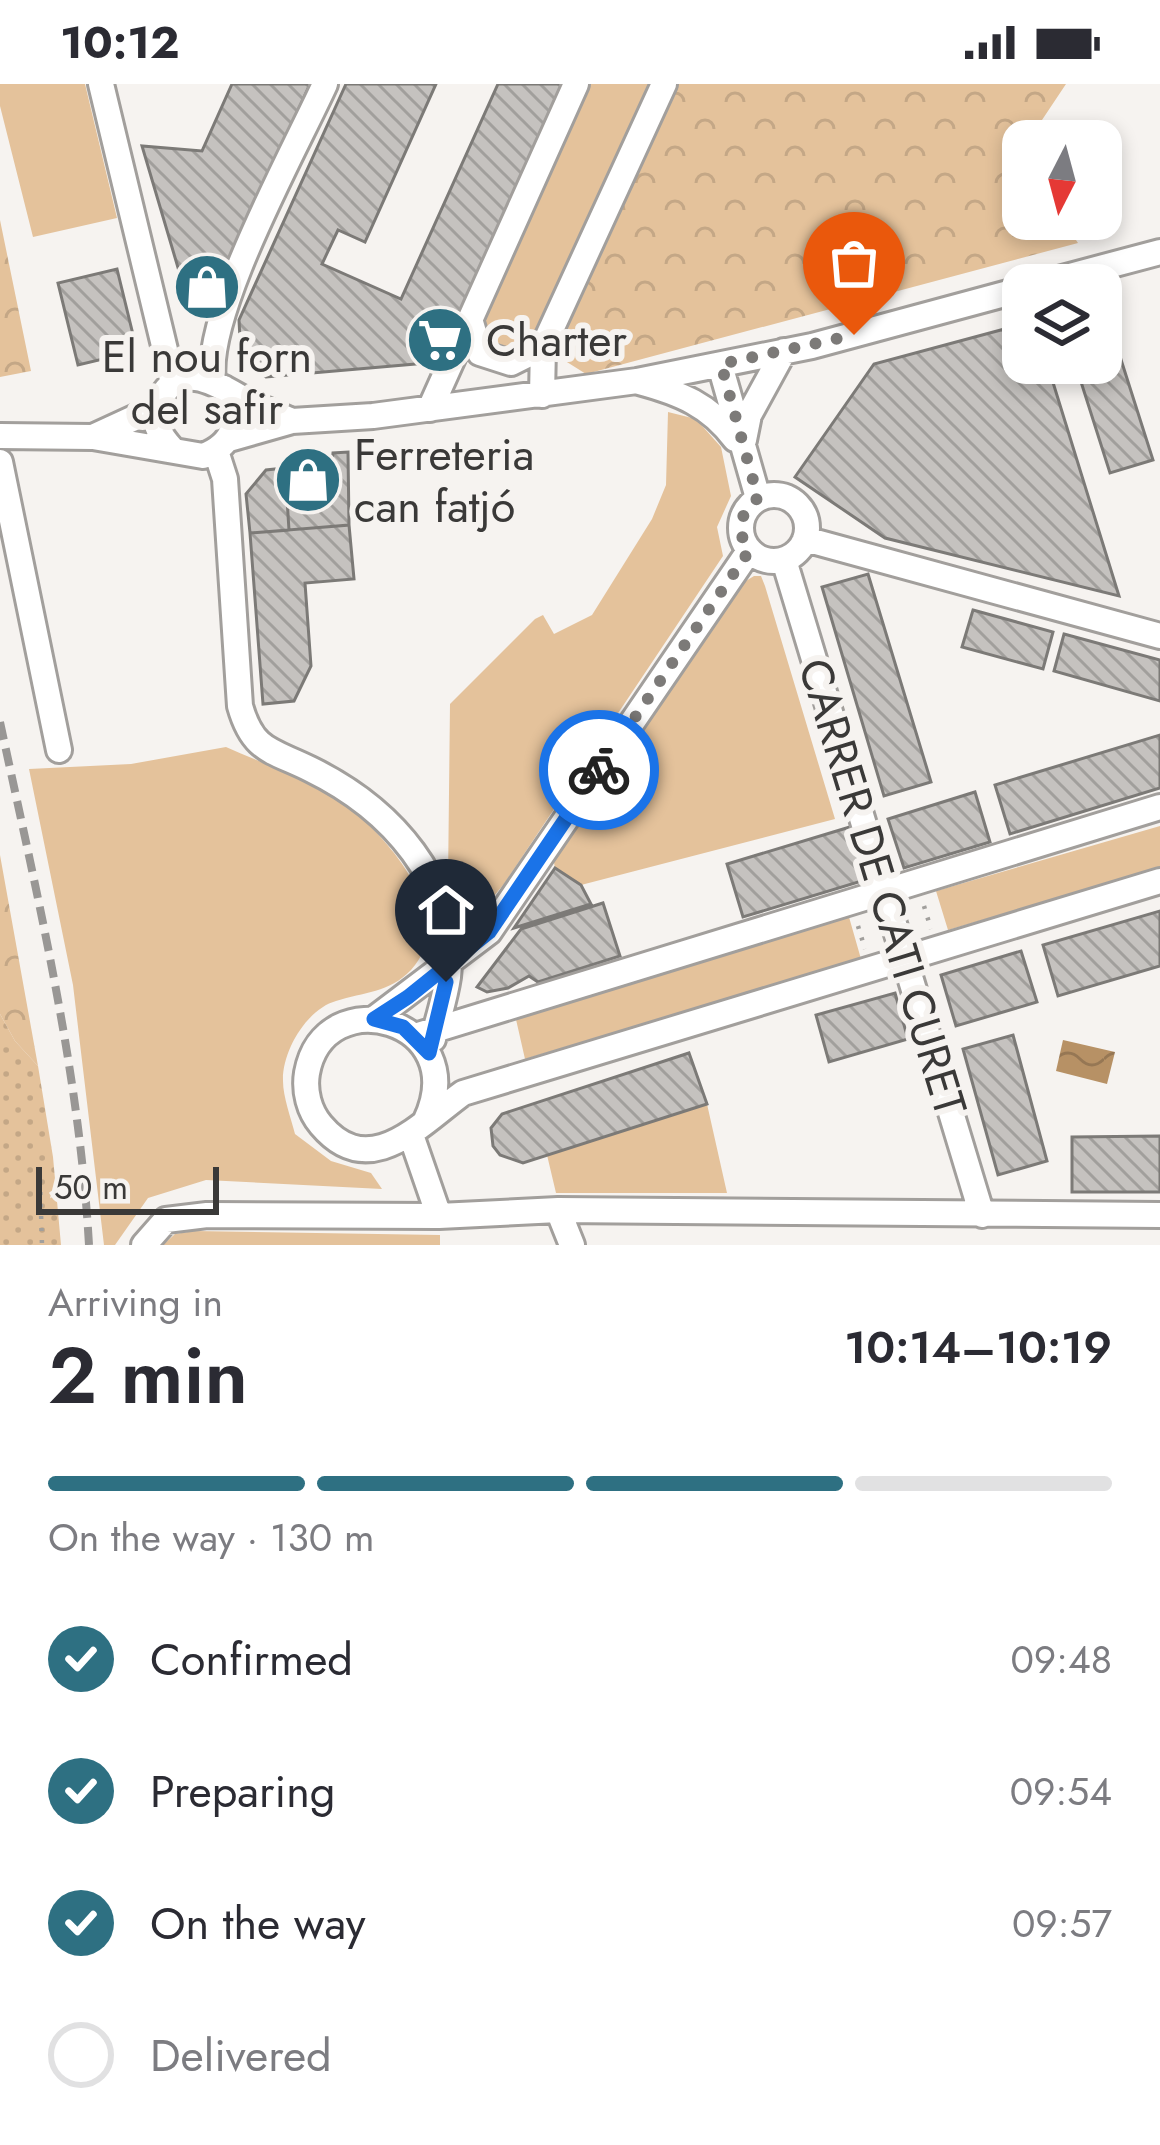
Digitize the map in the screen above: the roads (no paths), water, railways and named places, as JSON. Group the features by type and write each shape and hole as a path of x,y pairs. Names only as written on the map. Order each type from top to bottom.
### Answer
{"street":[{"path":"100,84 173,383"},
{"path":"325,84 225,302 210,358 236,412 222,446 240,706 247,731 268,752 312,769 399,830 427,869 445,920 448,963 427,1040 436,1087 418,1128 439,1216"},
{"path":"430,409 576,84"},
{"path":"542,395 543,347 664,84"},
{"path":"1115,264 1160,252"},
{"path":"0,436 93,436 186,456 292,421 430,409 637,381 784,351 1002,294"},
{"path":"470,319 480,353 512,363 543,347"},
{"path":"742,448 749,416 784,351"},
{"path":"721,364 758,498"},
{"path":"93,436 156,408 173,383 194,376 292,421"},
{"path":"637,381 703,405 742,448"},
{"path":"156,408 160,435 173,450"},
{"path":"0,461 59,750"},
{"path":"778,495 796,503 806,520 806,539 794,555 766,560 749,551 741,522 758,498 778,495"},
{"path":"806,539 1160,637"},
{"path":"374,1019 489,932 749,551"},
{"name":"CARRER DE CATI CURET","path":"784,560 982,1214"},
{"path":"1160,807 427,1040 389,1021 353,1021 334,1030 309,1062 308,1103 333,1136 351,1146 372,1149 418,1128 463,1093 1160,881"},
{"path":"445,920 464,934 489,932"},
{"path":"558,1210 572,1245"},
{"path":"144,1245 166,1220 207,1215 439,1216 558,1210 1160,1215"}],"water":[{"path":"1063,1040 1115,1052 1107,1084 1056,1071"}],"railway":[{"path":"0,722 66,1047 89,1245"}],"place":[{"name":"El nou forn del safir","path":"207,287"},
{"name":"Charter","path":"440,340"},
{"name":"Ferreteria can fatjó","path":"308,480"}]}
